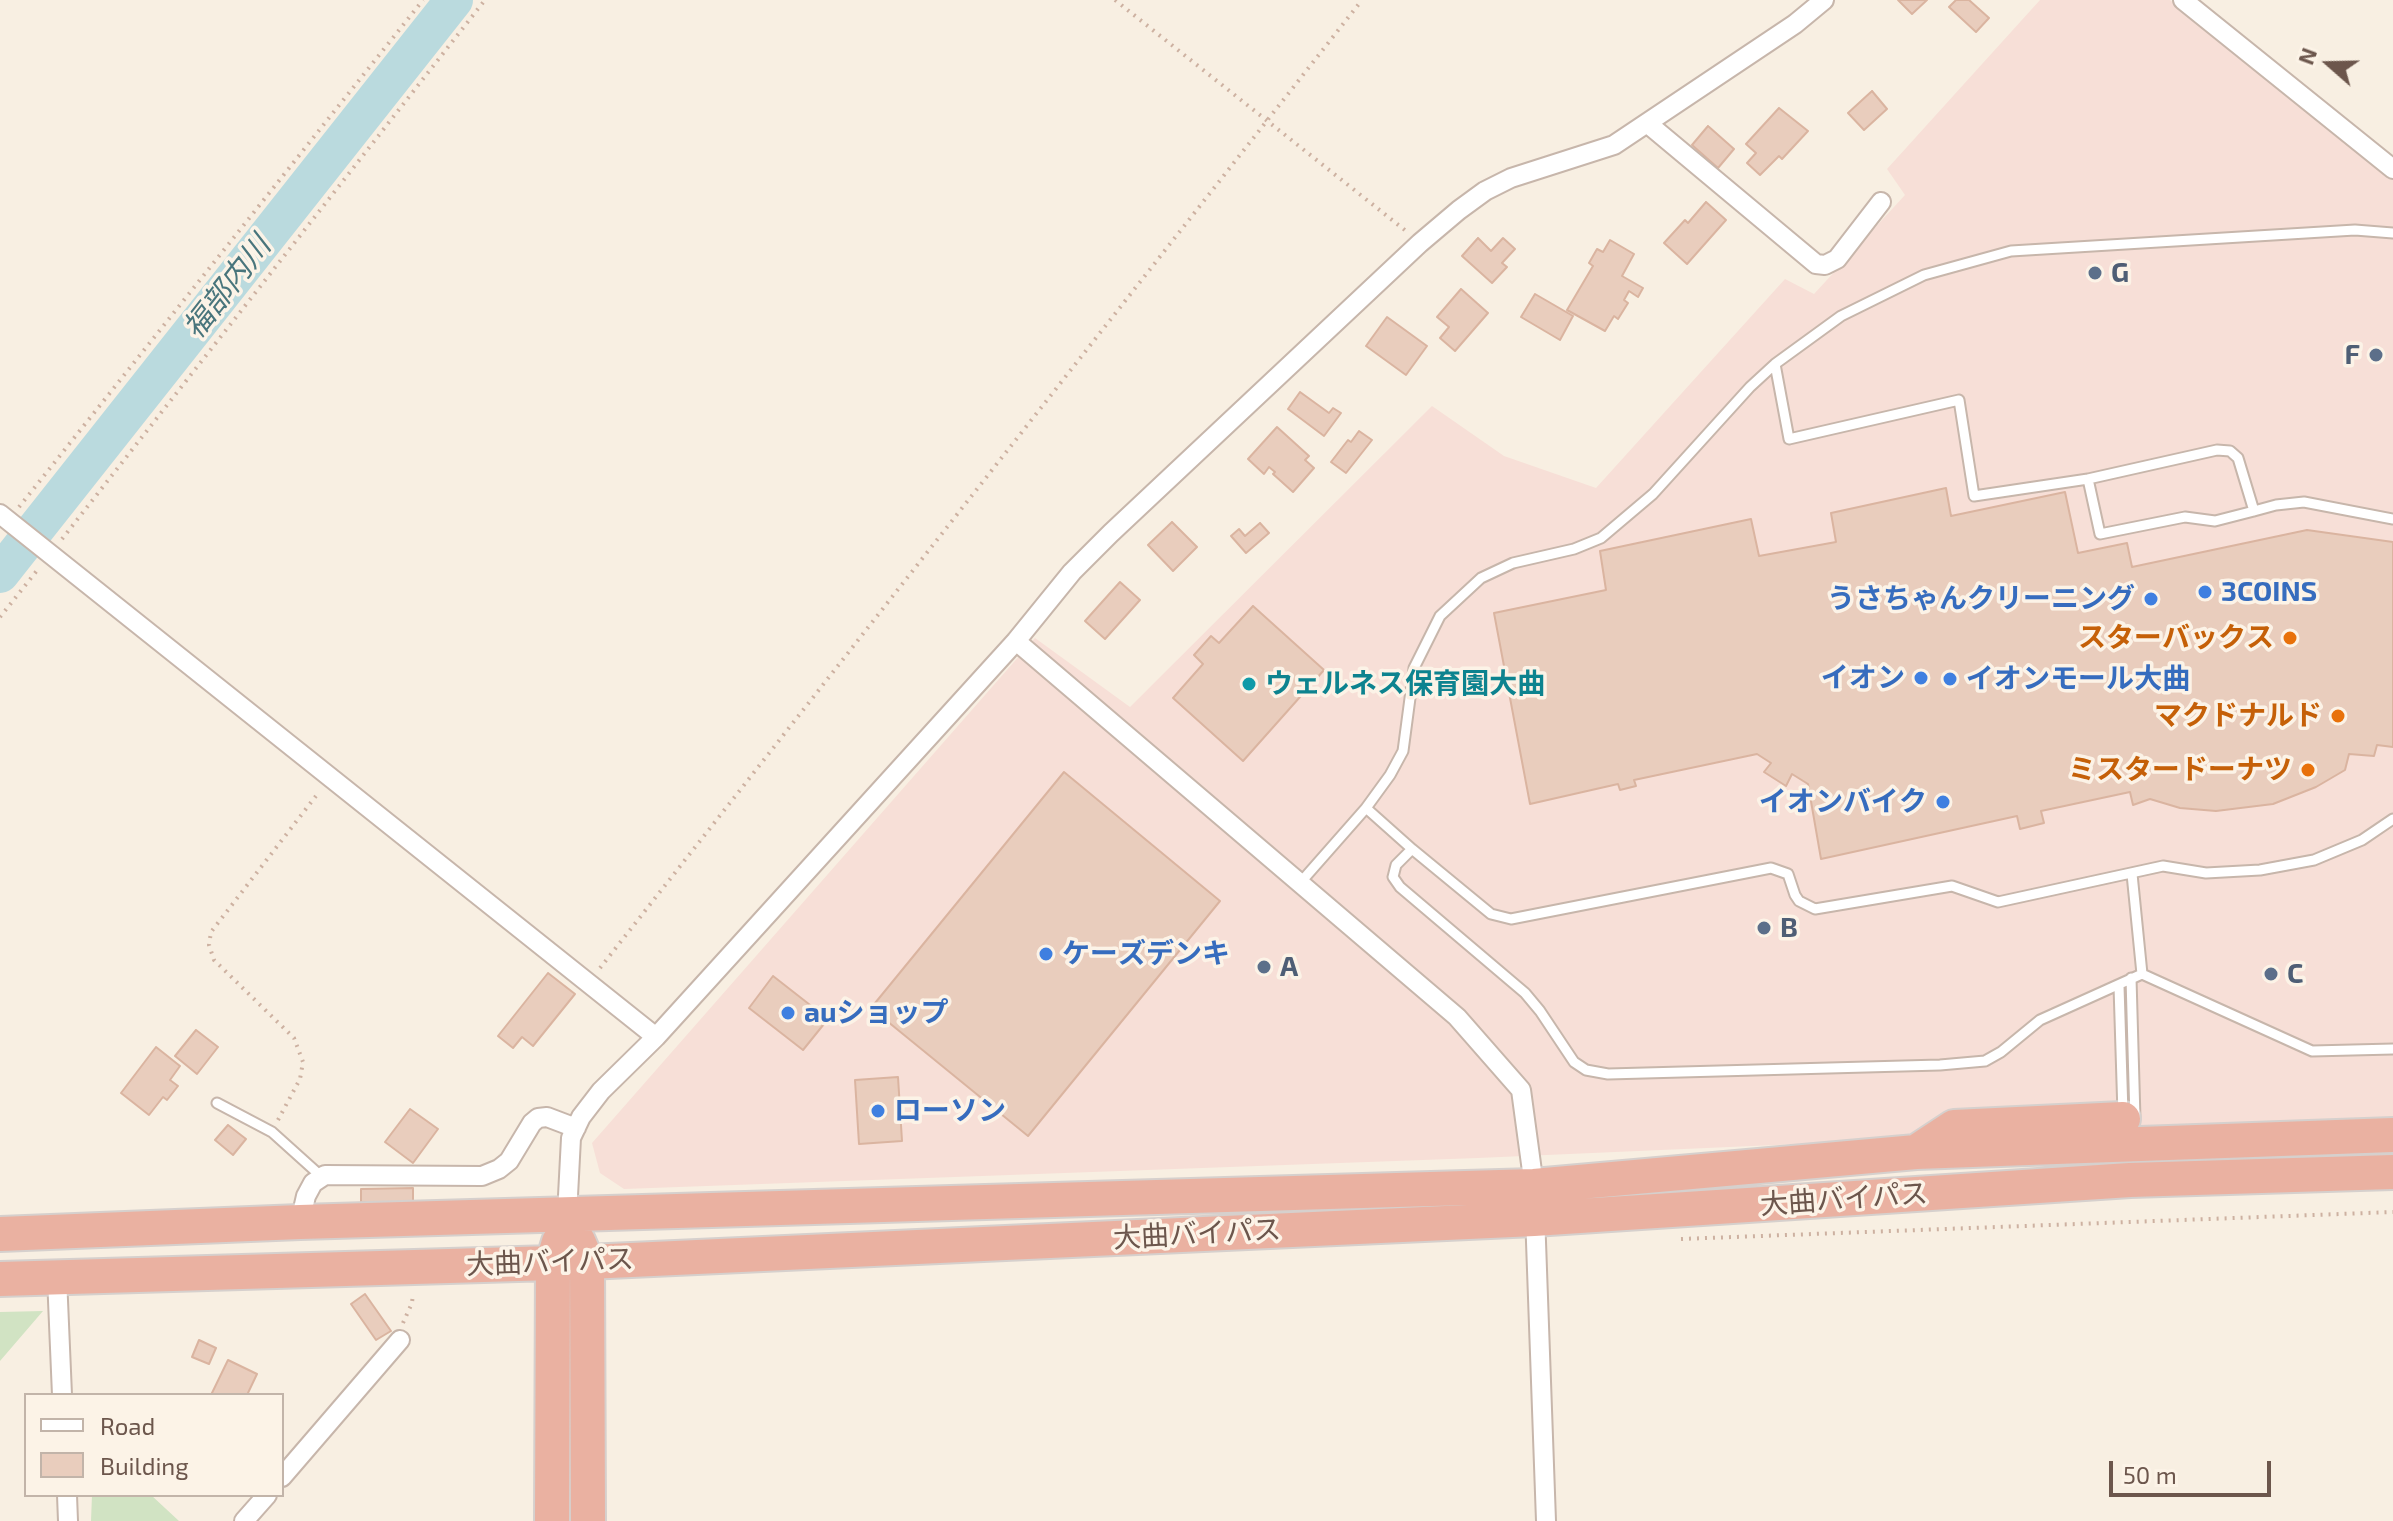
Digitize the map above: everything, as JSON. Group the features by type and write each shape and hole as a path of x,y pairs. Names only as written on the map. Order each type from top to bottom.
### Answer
{"highway":[{"name":"大曲バイパス","path":"0,1279 587,1262 1534,1202 1916,1152 2130,1131 2393,1135"},
{"name":"大曲バイパス","path":"0,1234 567,1215 1534,1202 2393,1172"},
{"path":"567,1215 587,1262 588,1521"},
{"path":"552,1521 553,1262 567,1215"}],"street":[{"path":"567,1215 571,1138 601,1091 656,1037 1016,641 1072,572 1111,533 1420,243 1485,191 1511,178 1614,145 1795,24 1824,0"},
{"path":"2183,0 2393,169"},
{"path":"1647,123 1816,264 1825,265 1837,259 1881,202"},
{"path":"8,521 656,1037"},
{"path":"1016,641 1457,1017 1521,1090 1534,1202 1546,1521"},
{"path":"300,1222 306,1196 313,1183 325,1175 482,1176 509,1161 538,1118 547,1117 576,1128"},
{"path":"57,1277 62,1393"},
{"path":"284,1475 400,1340"},
{"path":"67,1497 68,1521"},
{"path":"244,1521 265,1497"}],"lane":[{"path":"1300,883 1366,808 1403,751 1414,668 1440,616 1481,578 1513,563 1574,549 1601,538 1653,494 1750,387 1775,364 1841,316 1929,273 2011,251 2355,230 2393,233"},
{"path":"1775,364 1789,439 1959,400 1974,496 2088,479 2217,450 2230,451 2238,458 2254,511"},
{"path":"2088,479 2100,534 2185,517 2215,521 2304,502 2393,519"},
{"path":"1366,808 1491,914 1511,919 1771,868 1788,874 1799,901 1815,909 1952,886 1998,902 2163,866 2206,873 2260,870 2314,860 2362,840 2393,819"},
{"path":"1412,849 1396,865 1393,877 1400,887 1525,993 1574,1062 1586,1070 1618,1074 1940,1065 1985,1061 2040,1020 2142,974 2312,1051 2393,1049"},
{"path":"2132,874 2142,974"},
{"path":"2130,1131 2131,978"},
{"path":"2119,986 2130,1131"},
{"path":"217,1103 272,1132 322,1177"}],"path":[{"path":"8,521 423,0"},
{"path":"0,617 46,550 485,0"},
{"path":"1115,0 1420,243"},
{"path":"588,983 1362,0"},
{"path":"272,1132 300,1079 303,1062 294,1038 214,960 209,945 211,932 331,777"},
{"path":"1675,1240 2393,1212"}],"shaded area":[{"path":"2040,0 2170,0 2393,179 2393,1118 1478,1158 624,1189 600,1173 592,1143 1035,638 1130,707 1432,406 1504,456 1596,488 1785,279 1814,294 1905,195 1887,169"}],"green space":[{"path":"43,1311 0,1361 0,1312"},
{"path":"92,1497 153,1497 179,1521 91,1521"}],"building":[{"path":"1898,0 1927,0 1912,14"},
{"path":"1956,0 1969,0 1989,18 1976,32 1949,7"},
{"path":"1872,91 1887,109 1864,130 1848,113"},
{"path":"1779,108 1808,131 1782,159 1779,156 1760,175 1747,163 1756,153 1746,144"},
{"path":"1708,126 1734,149 1718,168 1692,145"},
{"path":"1706,202 1726,220 1687,264 1664,243 1685,220 1688,223"},
{"path":"1478,238 1491,251 1503,238 1515,249 1502,263 1507,267 1492,283 1462,256"},
{"path":"1610,240 1634,254 1622,276 1643,288 1638,297 1629,291 1624,300 1628,303 1618,319 1614,316 1605,331 1567,310 1593,266 1589,263 1597,249 1603,252"},
{"path":"1461,289 1488,313 1455,351 1440,338 1449,327 1437,317"},
{"path":"1535,294 1573,316 1560,340 1521,317"},
{"path":"1387,317 1427,346 1406,375 1366,346"},
{"path":"1300,392 1329,413 1333,408 1341,413 1324,436 1288,409"},
{"path":"1277,427 1309,456 1305,460 1314,468 1293,492 1269,467 1264,474 1248,459"},
{"path":"1359,431 1372,440 1346,473 1331,462"},
{"name":"イオンモール大曲","path":"1946,488 1951,516 2065,492 2078,553 2127,543 2132,567 2307,530 2393,542 2393,747 2377,745 2374,756 2349,754 2345,770 2316,787 2273,804 2216,811 2180,808 2150,799 2133,805 2130,792 2041,811 2044,823 2020,829 2017,816 1821,859 1808,784 1792,774 1786,786 1764,772 1771,763 1757,754 1634,780 1636,786 1620,790 1618,784 1530,804 1494,613 1606,590 1600,551 1751,519 1759,556 1836,542 1831,513"},
{"path":"1172,522 1197,547 1173,571 1148,545"},
{"path":"1260,523 1269,533 1246,553 1231,536 1239,529 1245,536"},
{"path":"1120,582 1140,600 1105,639 1085,621"},
{"name":"ウェルネス保育園大曲","path":"1253,606 1324,670 1243,761 1173,698 1203,664 1194,655 1211,636 1219,643"},
{"name":"ケーズデンキ","path":"1064,772 1220,901 1028,1136 871,1008"},
{"path":"548,973 575,994 533,1046 522,1037 513,1048 498,1036"},
{"name":"auショップ","path":"773,976 828,1019 803,1050 749,1008"},
{"path":"196,1030 218,1047 197,1074 175,1056"},
{"path":"156,1047 180,1066 170,1080 178,1086 167,1100 163,1097 149,1115 121,1093"},
{"name":"ローソン","path":"898,1077 902,1141 859,1144 855,1080"},
{"path":"410,1109 438,1129 413,1163 385,1142"},
{"path":"228,1125 246,1139 233,1155 215,1140"},
{"path":"413,1188 413,1202 361,1202 361,1189"},
{"path":"365,1294 391,1331 376,1340 351,1304"},
{"path":"199,1340 216,1348 209,1364 192,1357"},
{"path":"228,1360 257,1374 248,1393 212,1393"}],"waterway":[{"name":"福部内川","path":"0,574 454,0"}],"place":[{"name":"G","path":"2095,273"},
{"name":"F","path":"2376,355"},
{"name":"3COINS","path":"2205,592"},
{"name":"うさちゃんクリーニング","path":"2151,599"},
{"name":"スターバックス","path":"2290,638"},
{"name":"イオン","path":"1921,678"},
{"name":"イオンモール大曲","path":"1950,679"},
{"name":"ウェルネス保育園大曲","path":"1249,684"},
{"name":"マクドナルド","path":"2338,716"},
{"name":"ミスタードーナツ","path":"2308,770"},
{"name":"イオンバイク","path":"1943,802"},
{"name":"B","path":"1764,928"},
{"name":"ケーズデンキ","path":"1046,954"},
{"name":"A","path":"1264,967"},
{"name":"C","path":"2271,974"},
{"name":"auショップ","path":"788,1013"},
{"name":"ローソン","path":"878,1111"}]}
